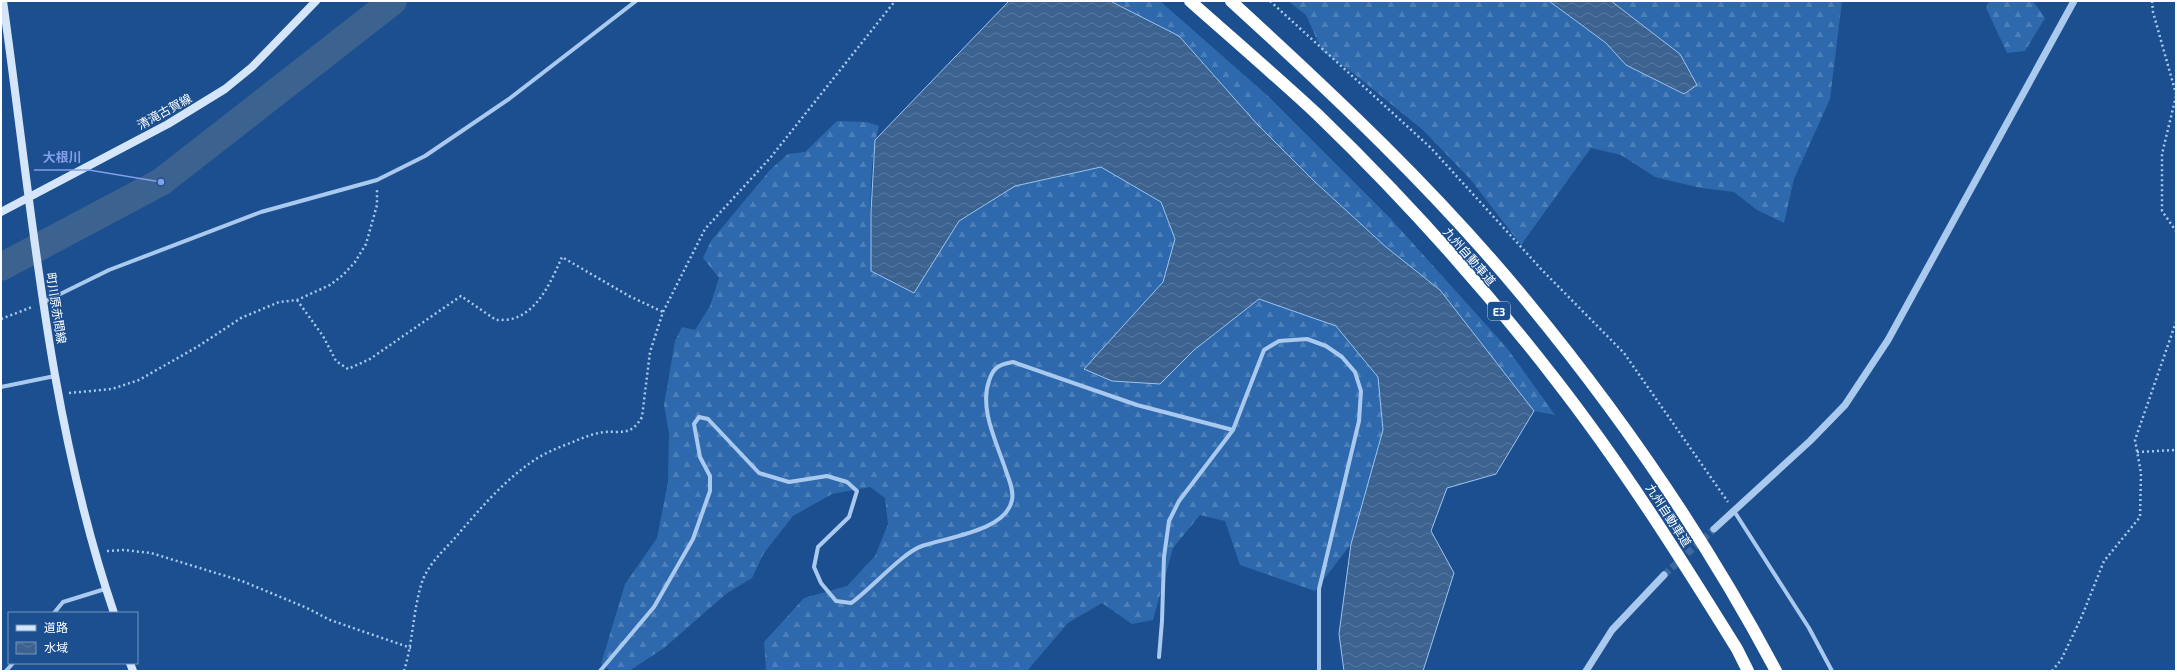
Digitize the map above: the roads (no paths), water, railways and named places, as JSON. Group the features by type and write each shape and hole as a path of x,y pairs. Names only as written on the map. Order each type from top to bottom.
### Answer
{"highway":[{"name":"九州自動車道","path":"1190,1 1334,132 1448,251 1514,328 1596,433 1644,502 1748,671"},
{"name":"九州自動車道","path":"1231,1 1332,94 1400,161 1525,299 1612,411 1666,487 1751,626 1776,671"}],"main road":[{"name":"町川原赤間線","path":"3,1 43,298 58,393 75,473 95,552 105,589 114,612"},
{"name":"清滝古賀線","path":"1,212 168,124 225,89 252,68 316,1"}],"street":[{"path":"43,298 109,270 261,212 377,180 425,156 508,99 636,1"},
{"path":"1714,529 1810,441 1845,405 1884,346 2074,1"},
{"path":"1159,656 1164,557 1169,521 1179,501 1232,430 1264,350 1279,341 1307,339 1326,346 1342,357 1355,372 1362,391 1359,421 1319,589 1319,671"},
{"path":"600,671 654,607 693,539 710,491 710,476 700,457 694,424 699,417 708,418 759,473 789,482 827,476 847,482 857,491 849,517 818,546 814,566 821,583 836,601 851,603 920,547 992,525 1005,515 1012,500 1012,487 989,417 985,394 992,371 1001,364 1013,362 1137,405 1232,430"},
{"path":"1,387 55,376"},
{"path":"1734,511 1809,628 1832,671"},
{"path":"1586,671 1612,630 1664,575"},
{"path":"55,612 63,602 105,589"}],"water":[{"path":"1009,1 1110,1 1179,36 1257,124 1313,180 1386,247 1440,290 1534,411 1496,474 1447,488 1431,531 1454,573 1423,671 1344,671 1339,634 1351,544 1383,430 1378,377 1336,326 1259,299 1194,350 1160,384 1112,381 1084,369 1163,282 1175,239 1161,202 1101,167 1015,186 959,221 914,293 871,271 871,212 875,140"},
{"path":"1549,1 1611,1 1680,54 1697,85 1684,94 1626,65 1606,43"}],"waterway":[{"path":"1,267 161,182 393,1"}],"tunnel":[{"path":"1664,575 1714,529"}],"place":[{"name":"大根川","path":"161,182"}]}
